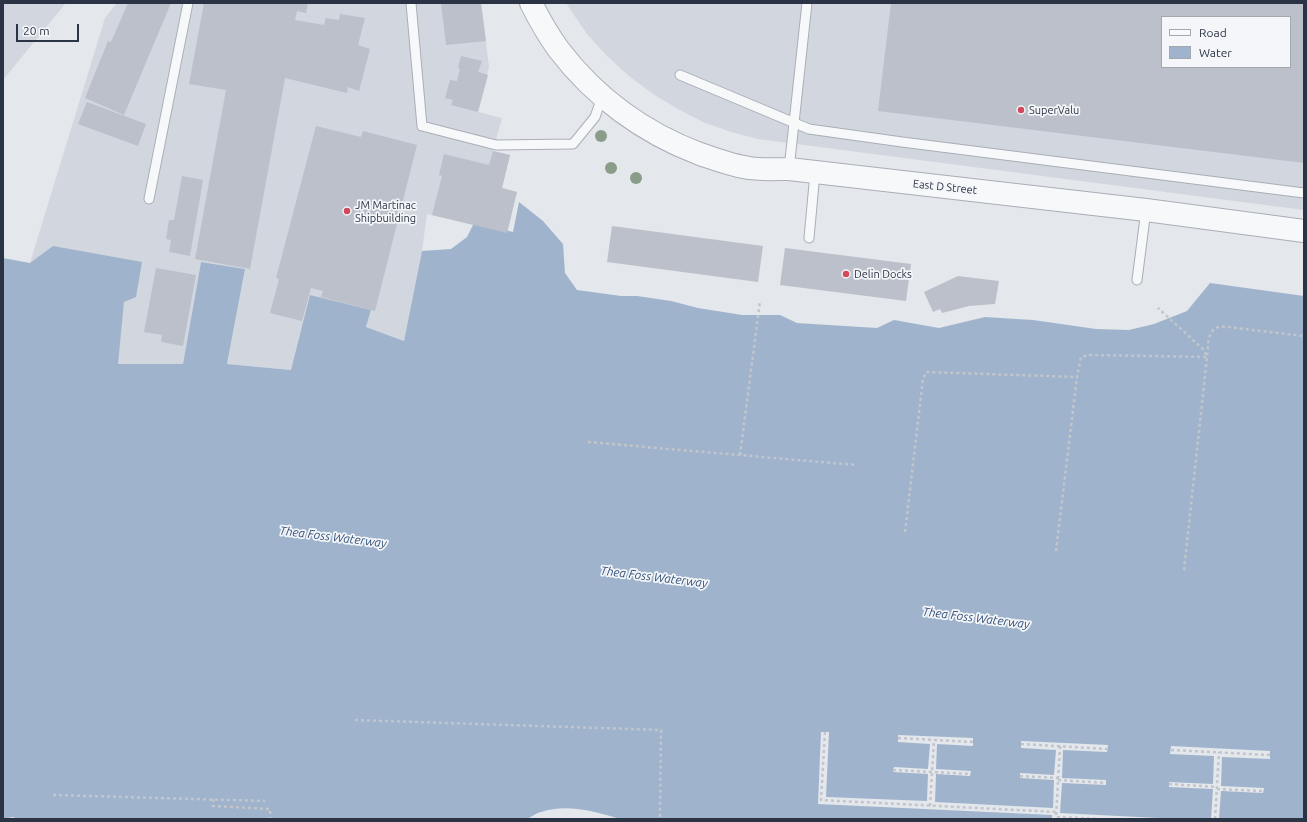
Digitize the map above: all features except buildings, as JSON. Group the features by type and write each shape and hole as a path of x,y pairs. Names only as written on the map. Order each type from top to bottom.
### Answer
{"street":[{"name":"East D Street","path":"531,3 559,50 602,97 654,133 686,148 715,159 749,168 789,169 1146,210 1304,231"}],"lane":[{"path":"149,199 188,3"},
{"path":"411,3 422,126 496,145 573,144 595,117 602,97"},
{"path":"789,169 807,3"},
{"path":"680,75 809,128 902,142 1304,193"},
{"path":"808,238 815,173"},
{"path":"1137,280 1146,210"}],"path":[{"path":"740,455 760,301"},
{"path":"1158,308 1204,350 1207,357"},
{"path":"1184,570 1207,357 1210,337 1213,330 1219,326 1304,336"},
{"path":"1056,551 1081,357 1090,354 1207,357"},
{"path":"905,532 923,379 926,372 1078,377"},
{"path":"588,442 856,465"},
{"path":"355,720 661,730 660,819"},
{"path":"825,732 821,800 1056,812"},
{"path":"898,738 973,742"},
{"path":"930,806 934,740"},
{"path":"1021,744 1107,749"},
{"path":"1060,746 1056,817 1100,819"},
{"path":"1171,750 1270,755"},
{"path":"1215,819 1219,752"},
{"path":"893,770 970,774"},
{"path":"1020,776 1106,782"},
{"path":"1169,784 1264,791"},
{"path":"53,795 265,801"},
{"path":"213,799 213,806 270,810 270,819"}],"shaded area":[{"path":"3,3 66,3 3,80"},
{"path":"117,3 481,3 489,67 478,112 502,118 493,151 510,155 502,188 517,192 507,233 427,214 422,251 404,341 366,327 371,310 291,370 227,364 245,269 201,262 183,364 117,364 124,302 30,263 105,18"},
{"path":"566,3 1304,3 1304,210 758,139 731,132 703,122 678,109 653,94 629,76 607,56 587,34"}],"water":[{"name":"Thea Foss Waterway","path":"519,202 543,221 563,244 565,273 577,290 671,301 698,308 742,315 780,315 797,323 877,328 894,320 939,328 985,317 1033,320 1096,329 1129,330 1154,324 1187,311 1210,283 1304,296 1304,819 621,819 571,808 561,808 551,809 535,814 527,819 17,819 13,817 3,819 3,258 30,263 53,246 142,262 136,297 124,302 118,364 183,364 201,262 245,269 227,364 291,370 310,295 371,310 366,327 404,341 422,251 451,249 467,237 474,223 513,232"}],"pier":[{"path":"821,732 829,732 826,797 927,801 928,774 893,772 893,770 894,767 928,769 930,744 898,742 898,735 973,738 973,746 937,744 936,769 971,771 970,776 936,774 935,802 1053,808 1054,780 1020,778 1020,773 1054,775 1056,750 1021,748 1021,741 1108,745 1107,752 1063,750 1062,778 1106,780 1106,785 1062,783 1060,813 1177,819 1052,819 1052,815 818,804"},
{"path":"1171,746 1270,751 1270,759 1222,757 1221,786 1264,788 1263,793 1221,791 1219,819 1211,819 1213,789 1169,787 1169,782 1213,784 1214,756 1170,754"}],"place":[{"name":"SuperValu","path":"1021,110"},
{"name":"JM Martinac Shipbuilding","path":"347,211"},
{"name":"Delin Docks","path":"846,274"}]}
